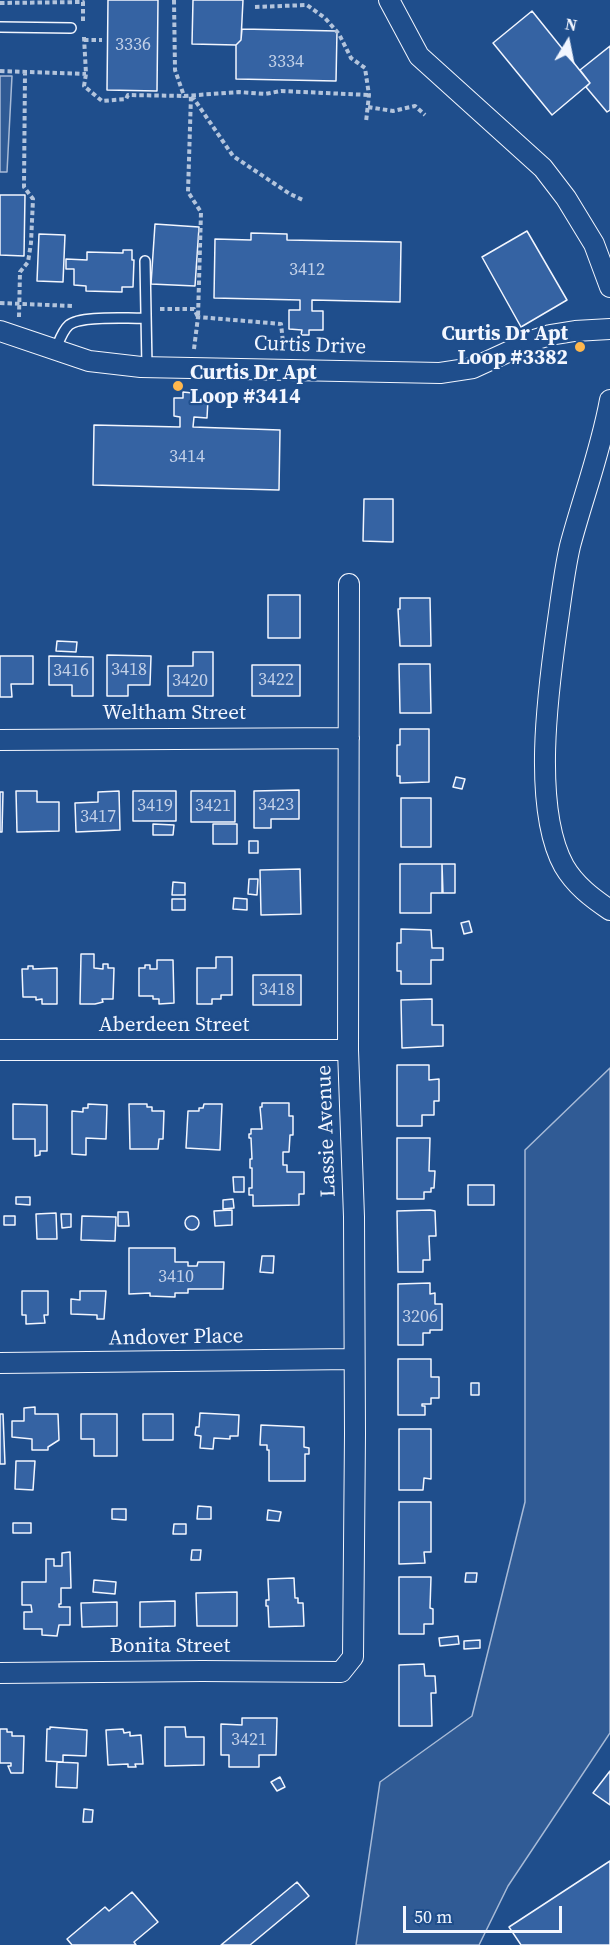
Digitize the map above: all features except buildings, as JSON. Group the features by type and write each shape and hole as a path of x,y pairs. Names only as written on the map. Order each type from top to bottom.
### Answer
{"street":[{"path":"389,0 419,56 543,168 566,198 594,244 610,287"},
{"name":"Curtis Drive","path":"6,334 89,361 147,367 440,373 474,368 550,335 610,328"},
{"path":"610,400 605,429 570,548 547,702 546,750 547,804 551,828 564,866 577,885 610,910"},
{"name":"Lassie Avenue","path":"341,1672 353,1657 355,1434 354,1218 348,1050 349,584"},
{"name":"Weltham Street","path":"0,740 349,738"},
{"name":"Aberdeen Street","path":"0,1050 348,1050"},
{"name":"Andover Place","path":"0,1362 353,1359"},
{"name":"Bonita Street","path":"0,1673 341,1672"}],"lane":[{"path":"0,27 71,28"},
{"path":"145,261 147,367"},
{"path":"55,351 65,329 72,323 83,320 146,318"}],"path":[{"path":"174,0 175,70 183,96"},
{"path":"0,3 83,2"},
{"path":"255,8 307,5 325,18 339,34 351,58 365,68 369,95 366,122"},
{"path":"84,40 102,40"},
{"path":"0,71 86,74 84,86 102,100 126,99 129,95 183,96 239,92 265,94 282,91 369,95"},
{"path":"6,334 20,272 28,262 31,243 33,199 24,188 25,72"},
{"path":"191,95 233,156 290,194 303,200"},
{"path":"368,107 393,111 415,105 425,115"},
{"path":"158,309 158,319"},
{"path":"185,350 194,349 198,317 281,324 284,354"}],"shaded area":[{"path":"0,76 12,76 7,172 0,172"},
{"path":"610,1068 610,1733 508,1886 479,1945 356,1945 380,1782 472,1716 525,1502 525,1150"}],"place":[{"name":"Curtis Dr Apt Loop #3382","path":"580,347"},
{"name":"Curtis Dr Apt Loop #3414","path":"178,386"}]}
